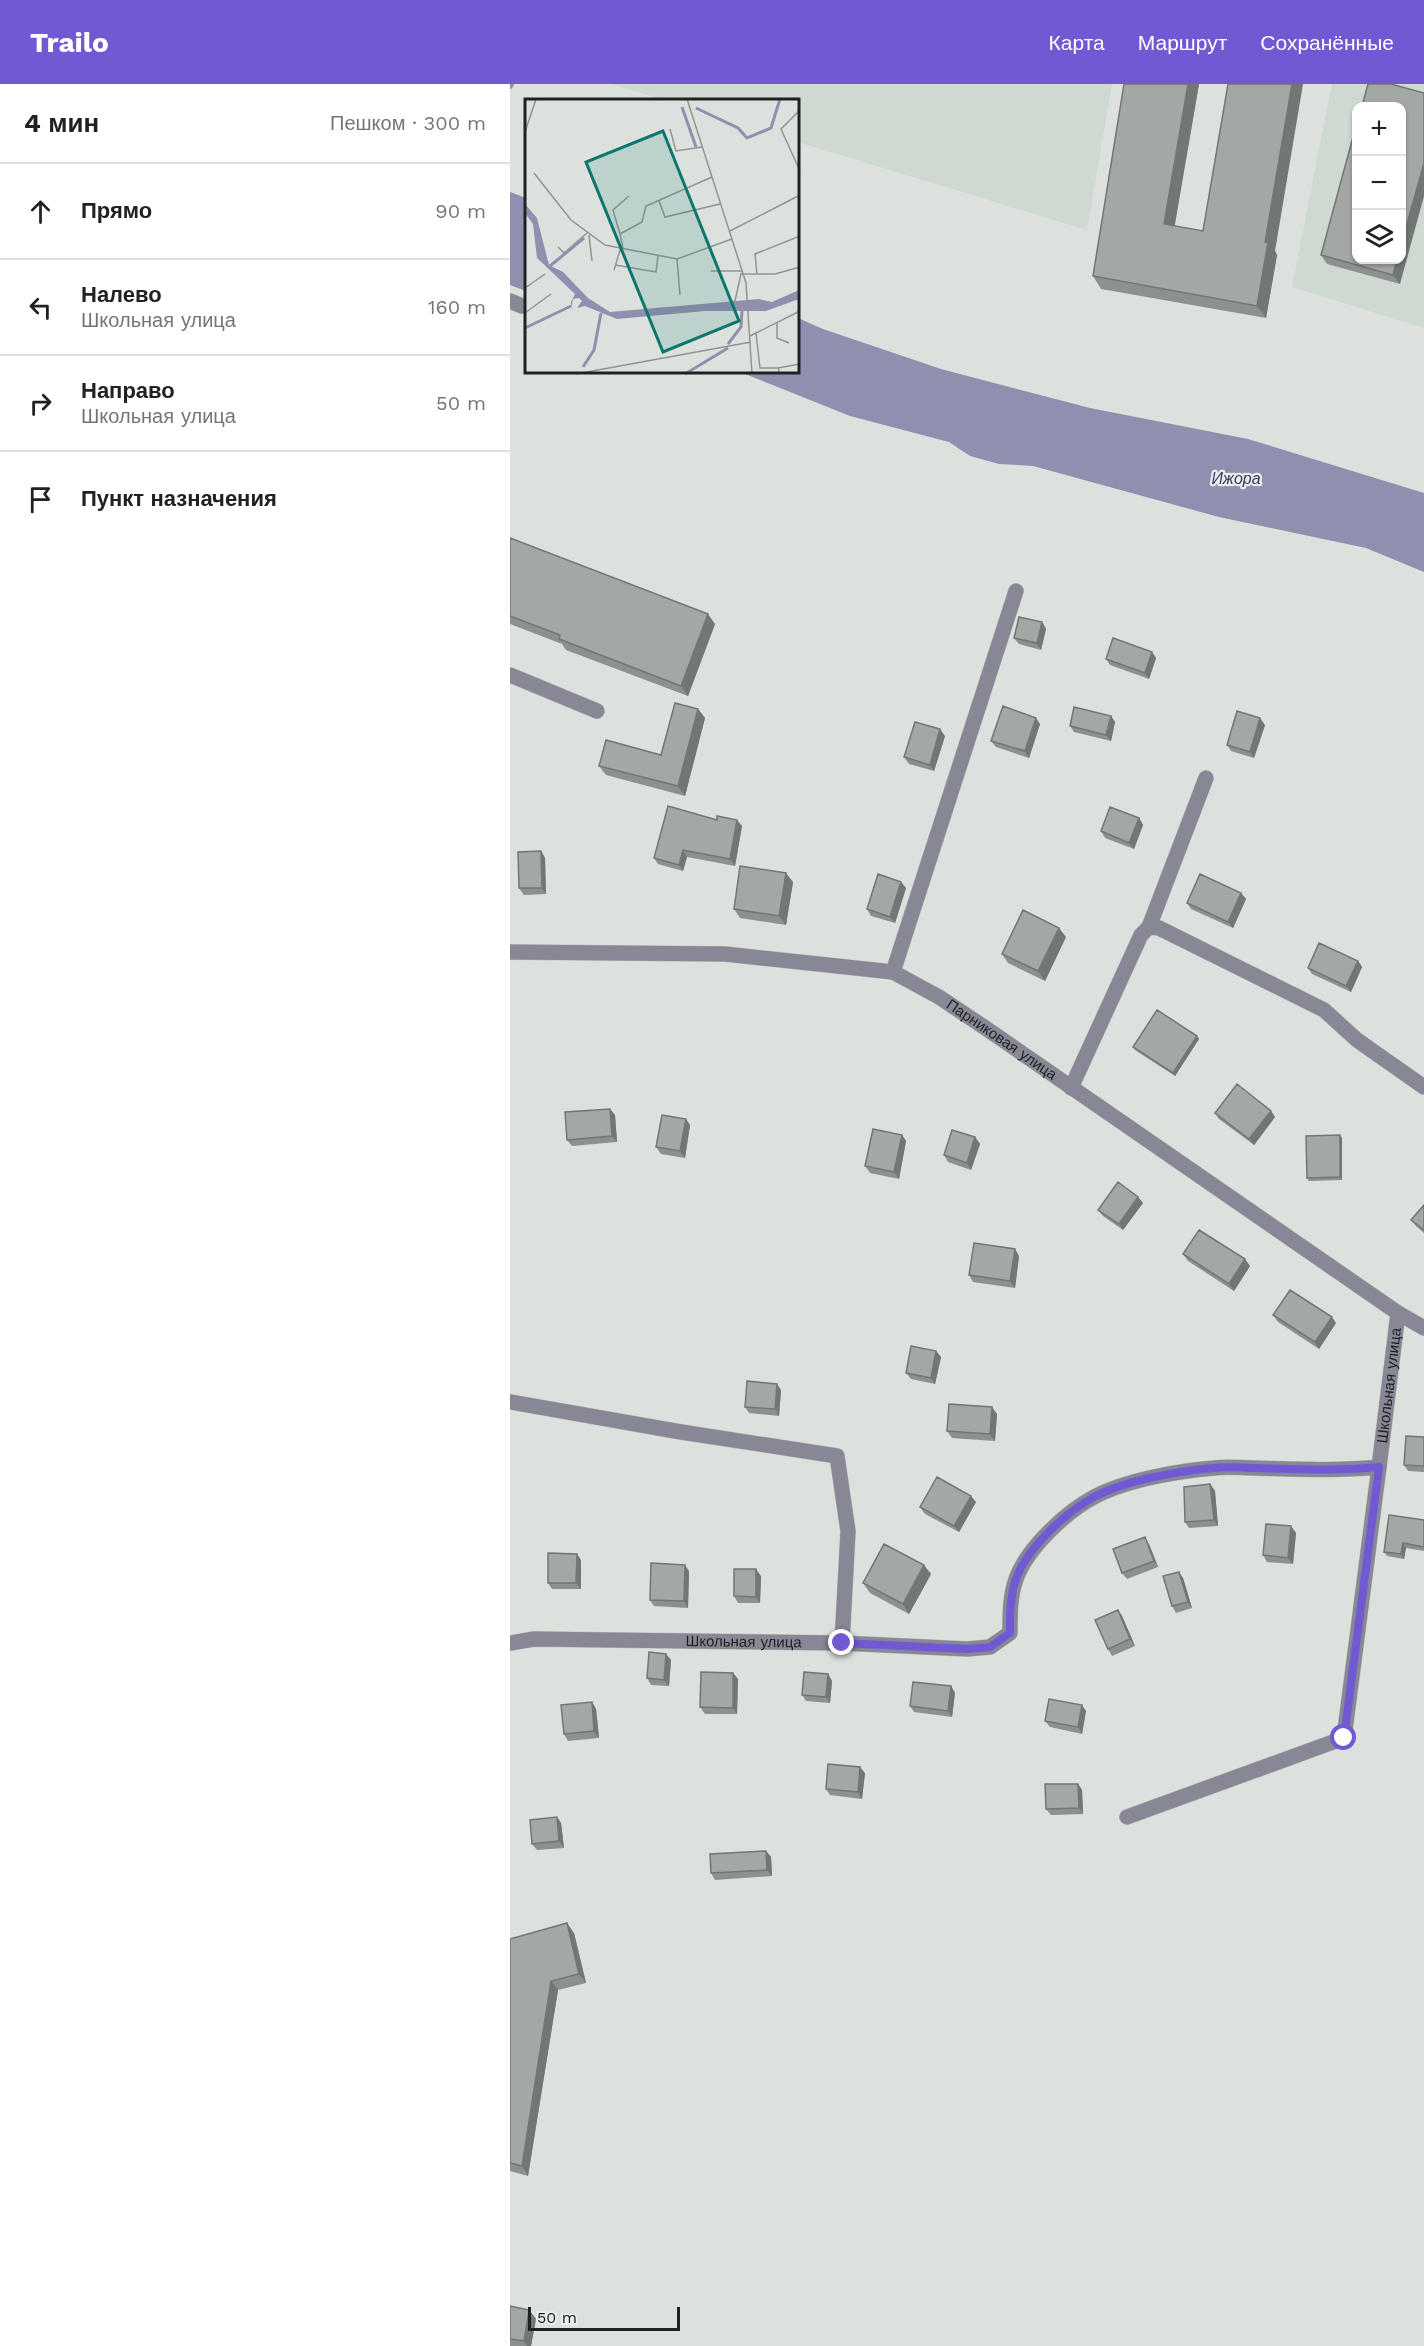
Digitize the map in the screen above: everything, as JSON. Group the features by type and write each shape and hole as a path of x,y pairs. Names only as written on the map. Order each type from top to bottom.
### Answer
{"street":[{"path":"893,972 1016,591"},
{"path":"510,675 597,711"},
{"path":"1071,1088 1141,935 1149,927 1206,778"},
{"path":"1149,927 1159,928 1324,1010 1357,1040 1424,1087"},
{"name":"Парниковая улица","path":"510,952 725,954 893,972 939,997 1398,1313 1424,1327"},
{"name":"Школьная улица","path":"510,1643 534,1639 842,1643 967,1649 990,1647 1010,1633 1010,1602 1017,1577 1029,1557 1044,1538 1068,1516 1095,1497 1160,1476 1215,1467 1350,1470 1379,1467 1398,1313"},
{"path":"510,1402 837,1456 848,1530 842,1643"},
{"path":"1127,1817 1344,1738 1379,1467"}],"shaded area":[{"path":"611,84 1112,84 1087,230 800,143 800,99 662,99"},
{"path":"1332,84 1424,84 1424,328 1292,287"}],"water":[{"path":"510,192 525,198 525,291 510,285"},
{"name":"Ижора","path":"800,319 823,329 941,369 1090,408 1248,439 1424,493 1424,572 1366,548 1219,517 1033,466 999,464 970,456 949,442 850,416 745,374 800,374"}],"building":[{"path":"1124,84 1188,84 1164,224 1203,231 1228,84 1292,84 1265,242 1268,242 1257,306 1093,276"},
{"path":"1368,84 1391,84 1424,93 1424,163 1406,227 1406,102 1363,102"},
{"path":"1352,141 1352,264 1321,255"},
{"path":"1353,264 1396,264 1393,275"},
{"path":"510,538 708,614 681,686 559,639 560,635 510,616"},
{"path":"1019,617 1042,622 1037,643 1014,638"},
{"path":"1113,638 1152,652 1145,673 1106,659"},
{"path":"675,703 698,709 678,786 599,766 606,740 661,755"},
{"path":"1003,706 1036,718 1025,751 991,741"},
{"path":"1074,707 1111,716 1106,735 1070,726"},
{"path":"1237,711 1260,718 1250,752 1227,745"},
{"path":"915,722 940,729 930,765 904,757"},
{"path":"668,806 717,820 717,816 737,820 730,859 683,850 679,865 654,858"},
{"path":"1110,807 1139,818 1129,843 1101,831"},
{"path":"541,851 542,888 519,888 518,852"},
{"path":"740,866 786,873 779,916 734,909"},
{"path":"878,874 901,882 890,917 867,909"},
{"path":"1200,874 1241,893 1228,922 1187,903"},
{"path":"1023,910 1059,928 1038,971 1002,954"},
{"path":"1319,943 1358,961 1346,986 1308,968"},
{"path":"1157,1010 1197,1036 1173,1073 1133,1047"},
{"path":"1237,1084 1271,1111 1249,1139 1215,1113"},
{"path":"610,1109 612,1136 567,1140 565,1112"},
{"path":"662,1115 686,1119 680,1151 656,1147"},
{"path":"873,1129 902,1135 894,1172 865,1166"},
{"path":"952,1130 975,1137 967,1163 944,1155"},
{"path":"1340,1135 1340,1177 1307,1178 1306,1136"},
{"path":"1118,1182 1138,1197 1119,1224 1098,1210"},
{"path":"1424,1205 1424,1230 1411,1220"},
{"path":"1199,1230 1245,1259 1229,1284 1183,1254"},
{"path":"974,1243 1015,1249 1010,1281 969,1275"},
{"path":"1290,1290 1332,1317 1315,1342 1273,1315"},
{"path":"911,1346 936,1351 931,1378 906,1373"},
{"path":"747,1381 777,1384 775,1409 745,1407"},
{"path":"949,1404 992,1407 990,1434 947,1431"},
{"path":"1406,1436 1424,1437 1424,1466 1404,1465"},
{"path":"937,1477 971,1496 954,1526 920,1507"},
{"path":"1210,1484 1214,1520 1185,1522 1184,1487"},
{"path":"1389,1515 1424,1520 1424,1547 1403,1543 1401,1554 1384,1552"},
{"path":"1266,1524 1291,1526 1288,1558 1263,1555"},
{"path":"1145,1537 1154,1561 1122,1573 1113,1549"},
{"path":"884,1544 924,1565 903,1604 863,1583"},
{"path":"548,1553 577,1554 576,1583 548,1583"},
{"path":"651,1563 685,1565 684,1601 650,1600"},
{"path":"734,1569 756,1569 756,1597 734,1596"},
{"path":"1179,1572 1188,1602 1172,1606 1163,1576"},
{"path":"1118,1610 1130,1639 1108,1649 1095,1620"},
{"path":"649,1652 666,1654 664,1680 647,1678"},
{"path":"701,1672 733,1673 733,1708 700,1707"},
{"path":"804,1672 828,1674 826,1697 802,1695"},
{"path":"913,1682 951,1686 948,1711 910,1706"},
{"path":"1049,1699 1082,1705 1078,1727 1045,1721"},
{"path":"592,1702 594,1731 564,1734 561,1705"},
{"path":"828,1764 860,1767 858,1792 826,1789"},
{"path":"1045,1784 1078,1784 1079,1808 1046,1809"},
{"path":"557,1817 559,1841 532,1844 530,1820"},
{"path":"766,1851 767,1870 711,1873 710,1854"},
{"path":"567,1923 579,1974 551,1981 522,2166 510,2163 510,1939"},
{"path":"510,2306 529,2310 524,2341 510,2339"}],"route":[{"path":"842,1643 967,1649 990,1647 1001,1641 1010,1633 1010,1602 1017,1577 1044,1538 1068,1516 1095,1497 1127,1485 1160,1476 1215,1467 1350,1470 1379,1467 1344,1738"}]}
